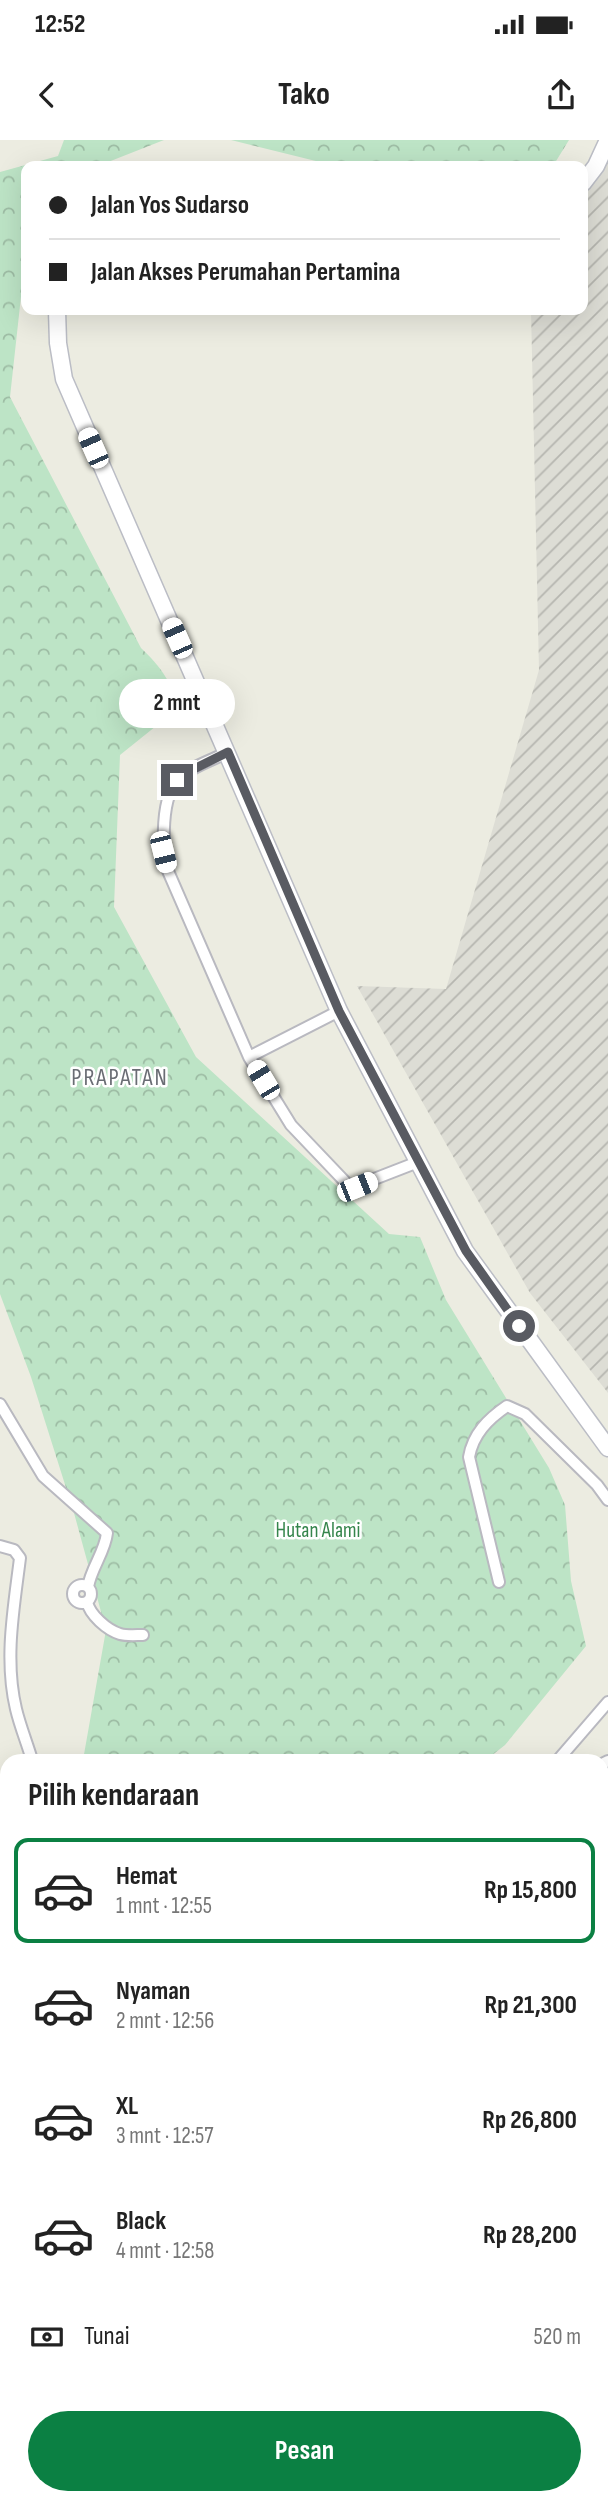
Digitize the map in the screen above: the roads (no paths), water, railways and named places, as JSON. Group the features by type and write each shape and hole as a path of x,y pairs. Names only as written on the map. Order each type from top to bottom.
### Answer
{"main road":[{"path":"588,176 608,140"},
{"path":"57,315 58,343 64,379 339,1011 466,1251 608,1448"}],"street":[{"path":"228,752 182,775 171,787 163,852 167,871 249,1057 291,1125 351,1188 418,1162"},
{"path":"249,1057 339,1011"},
{"path":"0,1405 43,1476 107,1534 90,1574 88,1587 78,1587 73,1596 77,1602 88,1602 93,1614 116,1632 143,1635"},
{"path":"499,1582 470,1457 475,1437 496,1413 507,1406 525,1414 597,1485 608,1500"},
{"path":"0,1546 14,1550 20,1558 10,1663 16,1709 30,1754"},
{"path":"0,1613 13,1614"},
{"path":"563,1754 608,1702"}],"district":[{"name":"PRAPATAN","path":"120,1077"}],"park label":[{"name":"Hutan Alami","path":"318,1530"}]}
